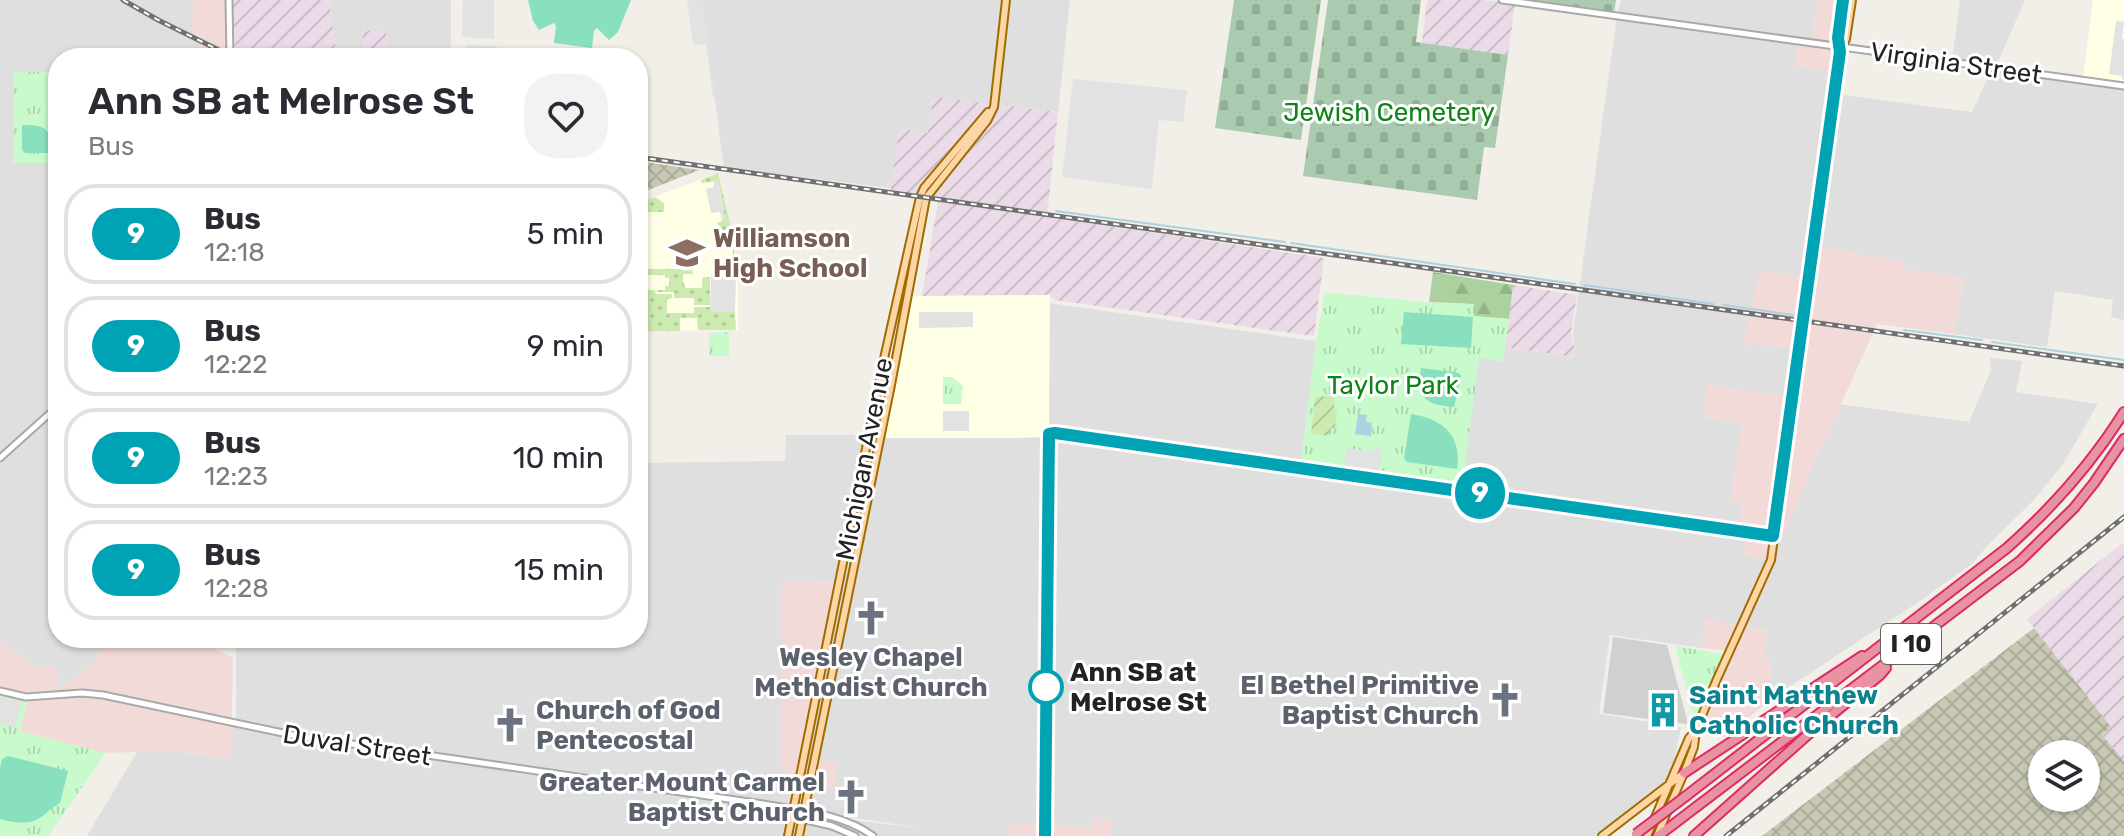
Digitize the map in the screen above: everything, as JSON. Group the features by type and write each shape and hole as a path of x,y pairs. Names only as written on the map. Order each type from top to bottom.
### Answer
{"highway":[{"name":"I 10","path":"1634,835 2007,548 2050,508 2124,412"},
{"name":"I 10","path":"1657,836 2030,552 2074,508 2124,439"},
{"path":"1684,773 1851,662 1884,644"},
{"path":"1694,836 1880,675 1893,658"}],"main road":[{"name":"Michigan Avenue","path":"799,836 926,198 987,121 994,107 1006,0"},
{"path":"1841,48 1838,38 1843,0"},
{"path":"1657,836 1694,747 1696,730 1771,560 1841,48 1846,39 1852,0"},
{"name":"Michigan Avenue","path":"788,836 885,354 920,197 924,188 994,107"},
{"path":"1647,836 1689,738 1696,730"},
{"path":"809,735 818,738"},
{"path":"1602,836 1684,773"}],"street":[{"path":"229,0 230,48"},
{"name":"Virginia Street","path":"1502,0 2124,86"},
{"path":"0,458 48,415"},
{"name":"Duval Street","path":"0,691 29,697 82,693 103,695 297,736 794,809 850,822 873,836"},
{"name":"Duval Street","path":"715,798 832,826 855,836"}],"shaded area":[{"path":"0,0 193,0 192,32 201,36 200,48 48,48 48,648 101,648 97,660 58,692 0,639"},
{"path":"193,0 227,0 228,48 200,48 201,36 192,32"},
{"path":"233,0 329,0 336,48 235,48"},
{"path":"329,0 451,0 451,47 387,48 386,30 362,32 364,48 336,48"},
{"path":"463,0 494,0 494,39 462,37"},
{"path":"687,0 702,0 716,97 713,97 706,44 693,45"},
{"path":"701,0 1070,0 1058,112 933,98 928,134 899,130 892,188 724,168"},
{"path":"1427,0 1485,0 1515,4 1508,55 1422,43"},
{"path":"1621,0 1818,0 1812,39 1794,66 1832,72 1835,94 1972,112 1993,67 2124,86 2124,320 2111,317 2113,300 2055,291 2047,347 1954,334 1964,278 1902,269 1905,263 1818,247 1814,278 1743,344 1795,348 1788,398 1708,385 1703,417 1743,423 1730,502 1742,504 1748,529 1744,555 1839,404 1969,422 1991,370 1990,358 2022,361 2016,392 2098,404 2063,464 2035,499 1973,563 1781,692 1770,686 1763,658 1767,630 1705,620 1702,648 1610,635 1599,714 1681,727 1670,784 1603,836 1111,836 1112,820 1093,819 1092,828 1010,824 1010,836 800,836 805,814 926,829 793,808 787,836 87,836 137,752 173,751 230,759 231,725 300,739 716,800 769,804 236,722 236,648 648,648 648,463 785,461 786,435 1047,434 1049,529 1049,303 1316,341 1301,468 1479,358 1503,361 1505,347 1575,357 1573,333"},
{"path":"1818,0 1841,0 1832,72 1794,66 1798,38 1812,39"},
{"path":"1960,0 2025,0 1997,64 1952,60"},
{"path":"2093,0 2124,0 2124,84 2083,78"},
{"path":"2116,21 2124,22 2124,80 2122,76 2109,74"},
{"path":"386,30 387,48 364,48 362,31"},
{"path":"467,45 500,48 467,48"},
{"path":"1073,79 1187,90 1183,122 1159,120 1152,189 1062,177"},
{"path":"933,97 1058,112 1047,217 1324,258 1314,336 1055,300 1049,295 922,296 938,202 890,195 899,129 928,133"},
{"path":"648,162 699,170 648,190"},
{"name":"Williamson High School","path":"718,173 738,264 738,330 648,331 648,199"},
{"path":"714,181 718,181 725,219 722,220 720,212 711,213 706,189 714,187"},
{"path":"1818,246 1905,262 1903,269 1964,278 1954,334 1877,324 1771,560 1744,556 1748,529 1739,527 1742,504 1730,502 1742,423 1703,417 1707,385 1789,397 1795,349 1743,344 1760,270 1813,278"},
{"path":"711,274 736,274 735,312 710,312"},
{"path":"1513,285 1577,295 1571,333 1576,357 1505,347"},
{"path":"1050,295 1049,434 1019,438 879,438 908,296"},
{"path":"919,312 973,312 973,327 919,328"},
{"path":"943,411 969,411 969,431 943,431"},
{"path":"1347,448 1372,452 1373,448 1383,450 1379,473 1344,467"},
{"path":"2124,542 2124,761 2102,735 2111,727 2027,619"},
{"path":"840,580 804,762 835,762 835,788 782,788 782,582"},
{"path":"1705,619 1767,630 1763,658 1772,659 1770,686 1781,692 1724,737 1696,730 1728,651 1702,648"},
{"path":"2034,628 2111,727 2102,735 2124,761 2124,836 1762,836"},
{"path":"1613,637 1667,645 1688,723 1603,713"},
{"path":"0,639 34,667 58,667 58,691 97,660 101,648 213,648 233,658 231,759 173,751 106,753 19,731 0,693"},
{"path":"0,697 23,701 15,728 0,724"},
{"path":"1093,818 1113,820 1111,836 1010,836 1010,824 1091,828"}],"green space":[{"path":"528,0 631,0 618,32 609,40 597,28 592,48 554,43 556,26 554,23 539,30 533,21"},
{"path":"1234,0 1321,0 1301,140 1215,128"},
{"name":"Jewish Cemetery","path":"1328,0 1421,0 1416,42 1508,55 1495,148 1484,147 1477,200 1303,176"},
{"path":"1522,0 1616,0 1614,13"},
{"path":"14,72 48,72 48,163 13,163"},
{"path":"22,125 46,130 48,153 25,153 22,150"},
{"path":"718,173 738,273 725,272 733,249 717,223 725,219 718,181 701,183 701,180"},
{"path":"655,197 664,203 664,212 648,212 648,199"},
{"path":"648,269 692,269 693,274 683,274 686,288 702,288 702,279 710,277 710,305 694,305 694,298 674,298 674,292 657,292 669,286 669,278 665,275 648,275"},
{"path":"1433,272 1513,285 1509,319 1473,316 1473,304 1429,302"},
{"path":"648,290 655,290 656,294 672,294 672,298 667,299 667,313 694,313 694,307 710,307 711,312 735,312 736,330 698,330 697,318 680,318 680,331 648,331"},
{"name":"Taylor Park","path":"1325,292 1474,304 1474,316 1509,319 1503,361 1479,358 1462,489 1300,468"},
{"path":"1404,312 1473,317 1471,348 1401,344"},
{"path":"729,332 729,356 709,356 709,333"},
{"path":"1421,368 1459,373 1461,376 1454,407 1436,404 1425,398 1420,387"},
{"path":"943,377 952,377 963,386 961,404 943,404"},
{"path":"1315,397 1335,398 1334,409 1337,411 1335,428 1330,428 1329,436 1311,434"},
{"path":"1411,414 1432,420 1448,431 1456,447 1457,469 1407,462 1404,458"},
{"path":"1675,646 1724,654 1694,718"},
{"path":"0,691 29,697 19,731 106,753 48,836 0,836"},
{"path":"8,756 68,771 60,803 33,821 0,819 0,768 2,759"}],"water":[{"path":"1358,414 1367,415 1366,422 1372,423 1371,436 1355,434"}],"pier":[{"path":"1692,783 1668,836 1635,836 1641,821"}],"waterway":[{"path":"1056,211 1285,242"},
{"path":"1291,243 1575,284"},
{"path":"1584,285 1713,304"},
{"path":"1724,305 1794,315"},
{"path":"1904,330 1982,340"},
{"path":"1992,342 2124,360"}],"railway":[{"path":"123,0 215,48"},
{"path":"648,158 2124,366"},
{"path":"1726,836 2124,517"}],"bus line":[{"name":"9","path":"1045,836 1049,434 1773,536 1841,48 1838,38 1843,0"}],"place":[{"name":"Williamson High School","path":"687,253"},
{"name":"Wesley Chapel Methodist Church","path":"871,618"},
{"name":"Ann SB at Melrose St","path":"1046,687"},
{"name":"El Bethel Primitive Baptist Church","path":"1505,700"},
{"name":"Saint Matthew Catholic Church","path":"1663,710"},
{"name":"Church of God Pentecostal","path":"510,725"},
{"name":"Greater Mount Carmel Baptist Church","path":"851,797"}]}
